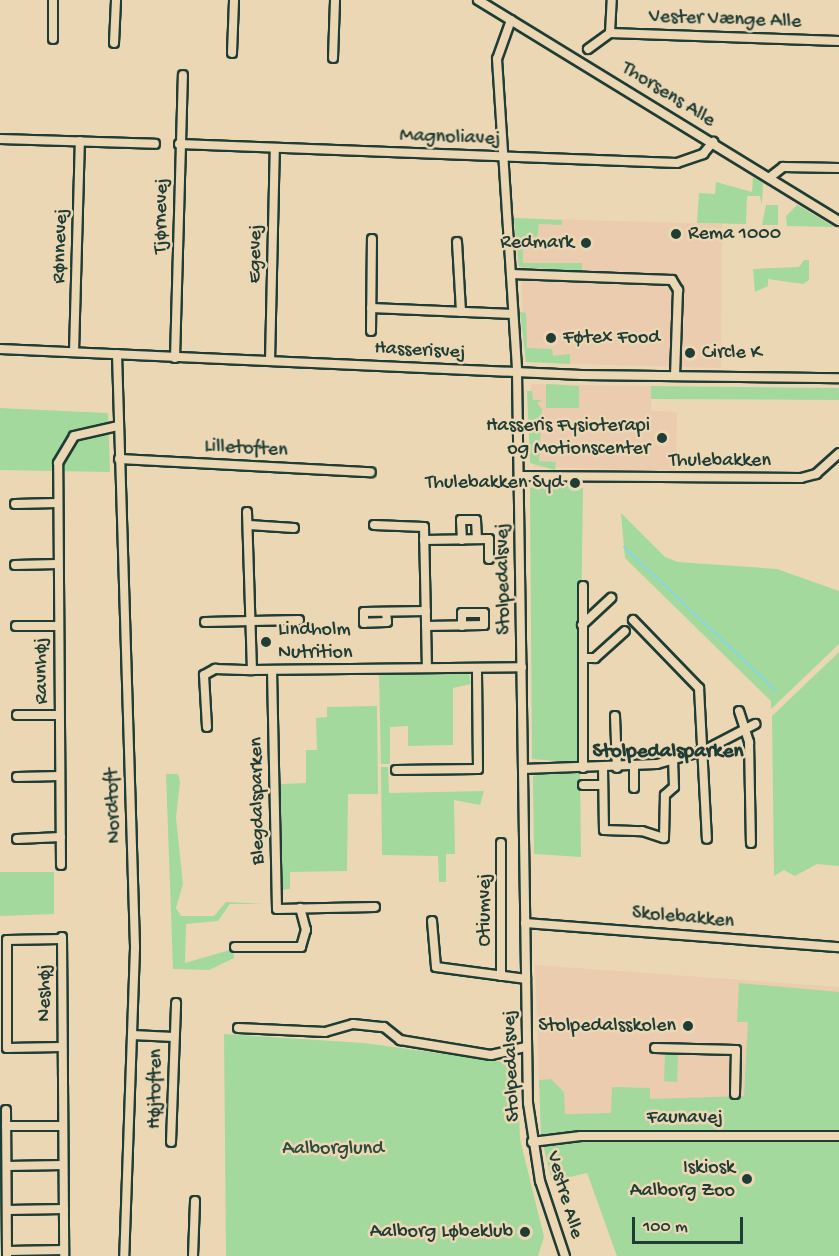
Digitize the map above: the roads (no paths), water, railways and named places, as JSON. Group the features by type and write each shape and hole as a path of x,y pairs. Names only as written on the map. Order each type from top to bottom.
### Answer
{"street":[{"path":"52,39 53,0"},
{"path":"114,43 116,0"},
{"path":"232,53 234,0"},
{"path":"333,58 335,0"},
{"name":"Thorsens Alle","path":"478,0 839,221"},
{"path":"588,49 610,33 612,0"},
{"name":"Stolpedalsvej","path":"511,20 497,59 517,372 527,1047 532,1142"},
{"name":"Vester Vænge Alle","path":"610,33 839,41"},
{"name":"Tjørnevej","path":"175,357 179,144 183,75"},
{"path":"0,139 155,144"},
{"name":"Rønnevej","path":"74,352 80,141"},
{"name":"Magnoliavej","path":"179,144 677,163 703,154 713,142"},
{"name":"Egevej","path":"270,361 275,148"},
{"path":"769,178 783,167 839,168"},
{"path":"371,331 372,239"},
{"path":"457,242 461,312"},
{"path":"511,274 672,280 678,290 675,376"},
{"path":"371,308 513,314"},
{"name":"Hasserisvej","path":"0,349 517,372 839,378"},
{"name":"Nordtoft","path":"117,354 135,948 124,1256"},
{"name":"Ravnhøj","path":"61,865 58,463 65,446 87,430 118,426"},
{"name":"Thulebakken","path":"520,476 805,478 839,453"},
{"name":"Lilletoften","path":"119,459 370,471"},
{"path":"15,504 57,503"},
{"path":"247,512 252,670"},
{"path":"462,540 461,520 476,520 477,539"},
{"path":"249,525 294,528"},
{"path":"374,525 424,526 427,668"},
{"path":"424,540 489,539 489,560"},
{"path":"15,565 58,564"},
{"path":"583,586 583,768"},
{"path":"582,625 611,598"},
{"path":"386,612 426,611"},
{"path":"205,622 251,618 299,620"},
{"path":"633,620 699,688 707,839"},
{"name":"Ravnhøj","path":"16,627 58,626"},
{"path":"426,626 462,626"},
{"path":"583,658 595,658 625,631"},
{"path":"207,726 204,675 215,669 522,667"},
{"path":"396,770 478,769 477,668"},
{"name":"Blegdalsparken","path":"272,670 277,909 375,907"},
{"path":"739,711 749,742 751,843"},
{"name":"Ravnhøj","path":"16,715 59,715"},
{"path":"615,716 617,768"},
{"path":"523,769 634,767 674,760 703,751 755,724"},
{"path":"603,768 604,830 642,831 664,838 664,795 674,787 674,760"},
{"path":"634,767 634,788"},
{"path":"17,777 60,776"},
{"path":"583,785 603,784"},
{"path":"17,839 61,837"},
{"name":"Otiumvej","path":"501,843 501,976"},
{"path":"235,947 301,947 306,930 300,908"},
{"name":"Otiumvej","path":"432,921 436,967 526,979"},
{"name":"Skolebakken","path":"525,923 839,947"},
{"name":"Neshøj","path":"6,1110 7,1254 64,1253 62,938 7,940 7,1048 62,1047"},
{"name":"Højtoften","path":"171,1142 176,1003"},
{"path":"238,1028 325,1032 353,1024 384,1026 400,1040 491,1055 527,1047"},
{"name":"Højtoften","path":"132,1035 174,1036"},
{"path":"655,1048 736,1050 735,1094"},
{"path":"6,1126 63,1125"},
{"name":"Faunavej","path":"532,1142 581,1136 839,1136"},
{"name":"Vestre Alle","path":"532,1142 565,1256"},
{"path":"7,1166 63,1165"},
{"path":"193,1256 195,1201"},
{"path":"7,1210 64,1209"}],"waterway":[{"path":"624,547 775,690"}],"place":[{"name":"Rema 1000","path":"676,234"},
{"name":"Redmark","path":"586,243"},
{"name":"Føtex Food","path":"551,338"},
{"name":"Circle K","path":"690,353"},
{"name":"Hasseris Fysioterapi og Motionscenter","path":"662,438"},
{"name":"Thulebakken Syd","path":"575,483"},
{"name":"Lindholm Nutrition","path":"266,642"},
{"name":"Stolpedalsskolen","path":"688,1026"},
{"name":"Iskiosk Aalborg Zoo","path":"747,1179"},
{"name":"Aalborg Løbeklub","path":"525,1232"}],"district":[{"name":"Stolpedalsparken","path":"668,753"}],"park label":[{"name":"Aalborglund","path":"333,1149"}]}
